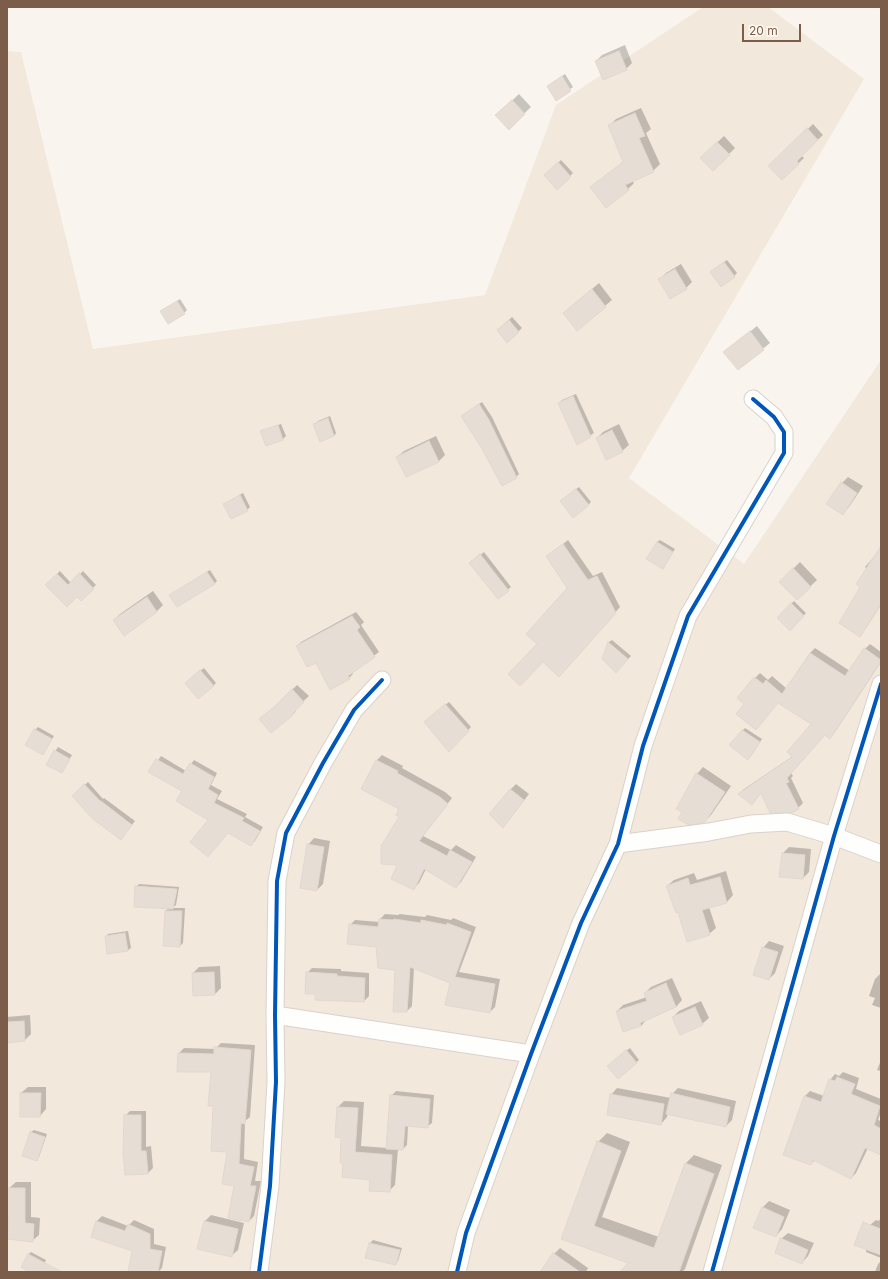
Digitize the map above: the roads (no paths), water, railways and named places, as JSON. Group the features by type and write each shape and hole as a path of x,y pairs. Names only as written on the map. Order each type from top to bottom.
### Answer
{"street":[{"path":"457,1272 466,1233 531,1054 581,923 618,844 643,746 688,616 784,453 784,432 774,417 753,399"},
{"path":"259,1272 270,1171 276,1082 275,1015 277,881 286,833 323,763 354,710 382,680"},
{"path":"712,1272 834,836 881,684"},
{"path":"618,844 709,832 751,824 787,822 834,836 881,854"},
{"path":"275,1015 531,1054"}]}
